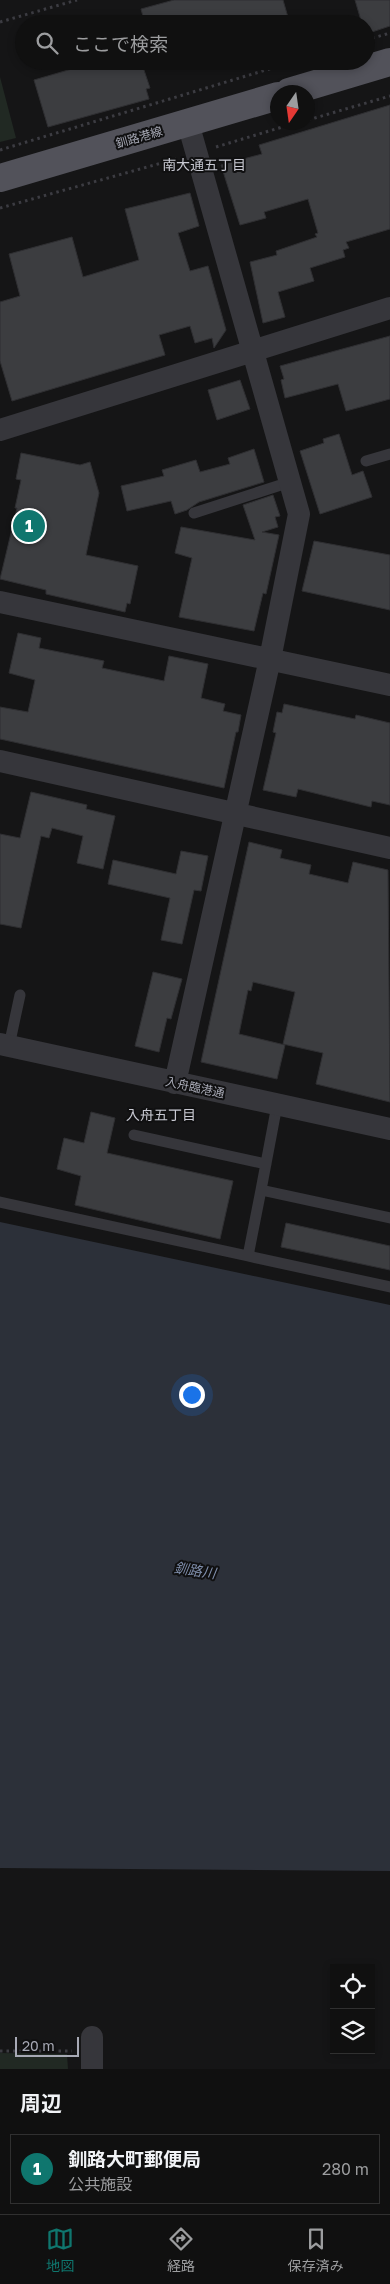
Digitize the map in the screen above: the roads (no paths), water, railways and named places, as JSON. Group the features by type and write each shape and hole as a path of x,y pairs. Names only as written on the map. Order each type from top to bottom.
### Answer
{"main road":[{"path":"375,66 390,62"},
{"path":"313,85 363,70"},
{"name":"釧路港線","path":"0,178 270,98"}],"street":[{"path":"175,1082 270,659 299,514 188,123"},
{"path":"0,430 390,308"},
{"path":"0,602 390,685"},
{"path":"0,761 236,812 390,848"},
{"name":"入舟臨港通","path":"4,1045 390,1129"}],"lane":[{"path":"366,461 390,454"},
{"path":"194,513 290,482"},
{"path":"4,1045 20,995"},
{"path":"248,1256 277,1104"},
{"path":"134,1135 266,1164"},
{"path":"261,1190 390,1218"},
{"path":"0,1202 390,1287"}],"water":[{"name":"釧路川","path":"0,1222 390,1305 390,1871 0,1868"}],"place":[{"name":"釧路大町郵便局","path":"29,526"}],"district":[{"name":"南大通五丁目","path":"204,164"},
{"name":"入舟五丁目","path":"161,1114"}]}
